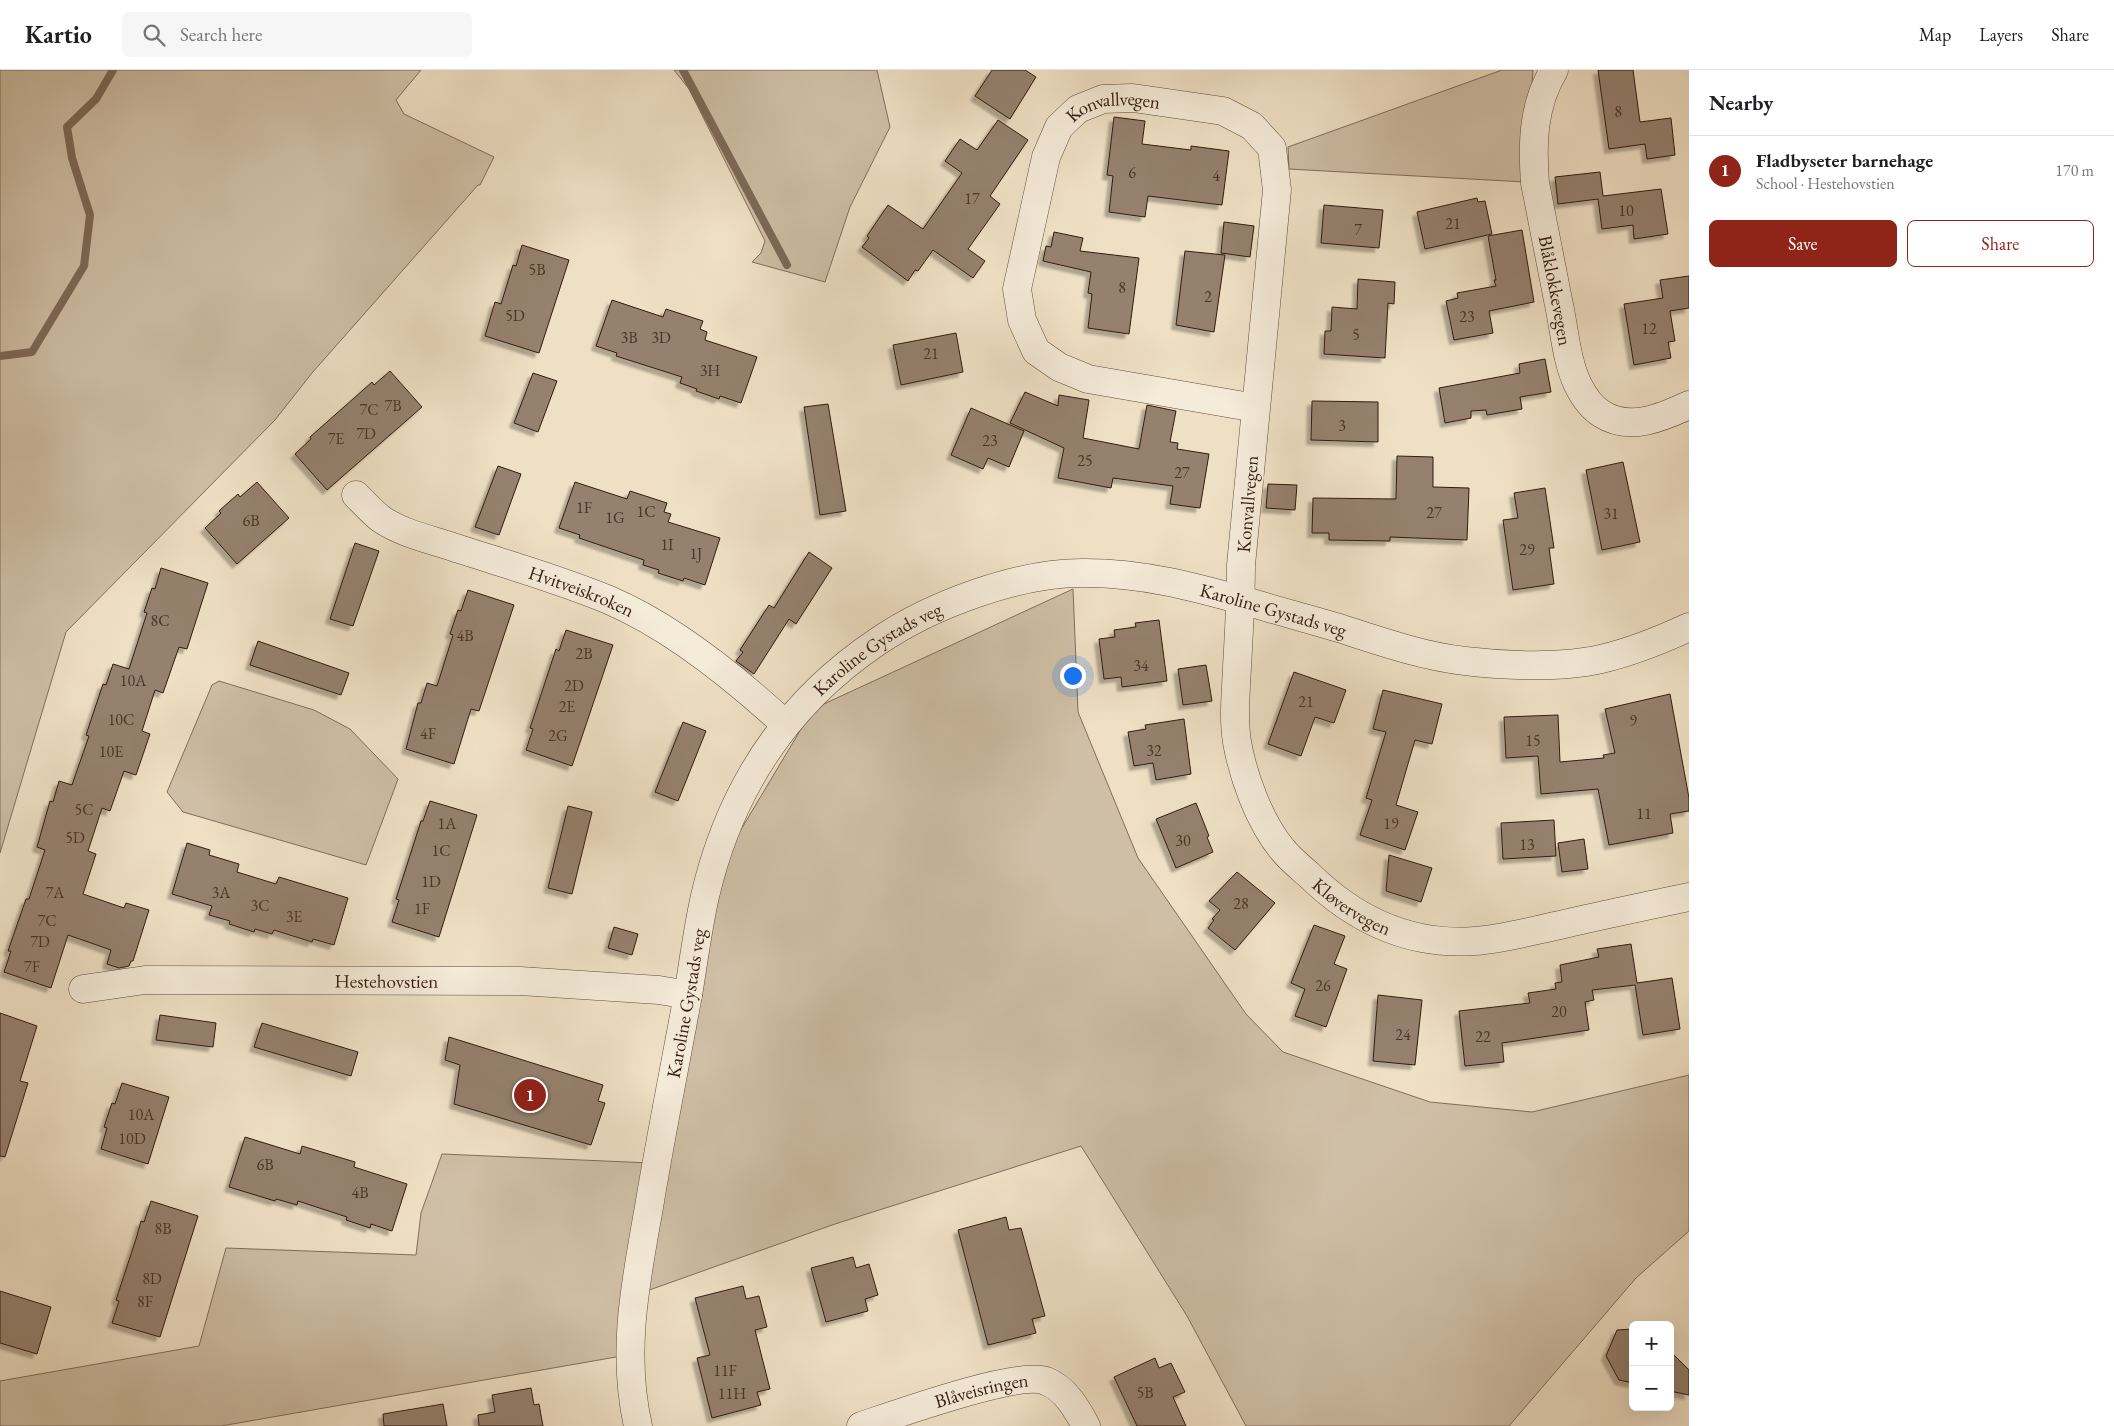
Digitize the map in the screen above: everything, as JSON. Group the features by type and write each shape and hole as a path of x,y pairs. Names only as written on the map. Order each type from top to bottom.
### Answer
{"street":[{"name":"Blåklokkevegen","path":"1554,70 1547,82 1538,107 1533,156 1535,183 1569,356 1578,385 1589,402 1602,414 1618,421 1639,422 1662,417 1689,405"},
{"name":"Konvallvegen","path":"1241,600 1241,565 1277,190 1272,148 1252,126 1223,111 1134,98 1103,99 1078,109 1059,127 1046,157 1017,289 1022,320 1036,351 1059,368 1088,378 1256,408"},
{"name":"Hvitveiskroken","path":"356,495 381,519 404,531 609,600 653,621 761,702 785,724"},
{"name":"Karoline Gystads veg","path":"638,1426 634,1409 629,1359 631,1314 660,1137 705,897 719,849 736,802 758,764 785,724 830,677 853,658 890,632 960,600 997,586 1032,577 1081,572 1116,574 1180,583 1403,649 1462,661 1516,665 1598,660 1662,640 1689,627"},
{"name":"Kløvervegen","path":"1241,600 1235,699 1236,740 1243,770 1265,821 1281,849 1323,889 1354,913 1386,928 1413,937 1440,941 1475,941 1514,935 1689,897"},
{"name":"Hestehovstien","path":"83,989 145,980 520,981 660,990 688,995"},
{"name":"Blåveisringen","path":"861,1426 966,1393 1024,1378 1046,1380 1061,1391 1076,1409 1086,1426"}],"shaded area":[{"path":"0,70 421,70 396,100 404,114 494,157 480,185 312,373 275,420 66,632 0,853"},
{"path":"674,70 877,70 890,127 850,207 825,282 752,262 761,253 765,241 689,89"},
{"path":"1502,70 1533,70 1525,182 1289,169 1288,147"},
{"path":"1073,589 1078,712 1138,858 1246,1014 1283,1052 1430,1102 1532,1112 1689,1075 1689,1231 1636,1278 1509,1426 1246,1426 1187,1316 1081,1146 835,1224 638,1294 639,1353 221,1426 0,1426 0,1381 199,1346 226,1248 416,1255 421,1213 442,1154 651,1163 706,888 813,709"},
{"path":"219,681 314,710 350,729 398,779 366,865 183,812 167,792 212,685"}],"building":[{"path":"992,70 1025,70 1036,77 1010,119 975,96"},
{"path":"1598,70 1633,70 1640,122 1671,118 1675,155 1647,159 1645,144 1609,149"},
{"path":"1114,117 1145,121 1142,144 1191,150 1191,146 1229,151 1222,205 1148,196 1145,217 1109,212 1113,176 1107,175"},
{"path":"998,120 1028,140 990,196 1000,204 968,249 985,261 973,278 933,250 918,271 915,270 908,281 862,247 869,238 867,236 888,205 923,229 962,173 945,161 960,139 977,150"},
{"path":"1600,172 1603,196 1661,189 1668,234 1634,239 1633,225 1602,229 1598,199 1558,204 1555,177"},
{"path":"1477,198 1478,202 1485,201 1492,234 1425,249 1417,212"},
{"path":"1324,205 1383,210 1379,248 1321,243"},
{"path":"1224,222 1254,226 1250,257 1221,253"},
{"path":"1522,230 1534,302 1489,311 1493,333 1454,340 1446,301 1458,298 1457,293 1496,286 1488,236"},
{"path":"1054,232 1083,238 1080,251 1139,258 1129,334 1088,328 1092,294 1088,293 1091,272 1043,261 1046,246 1051,247"},
{"path":"522,245 569,260 539,353 485,336 495,302 501,304 513,265 516,266"},
{"path":"1185,251 1225,255 1214,332 1176,325"},
{"path":"1689,276 1689,308 1670,311 1675,341 1668,342 1671,358 1634,365 1624,304 1663,298 1660,280"},
{"path":"1358,279 1395,282 1394,304 1388,303 1385,358 1324,354 1325,331 1331,331 1332,307 1357,309"},
{"path":"612,300 663,317 666,309 703,321 700,329 707,332 705,340 757,357 741,403 720,396 719,399 696,391 697,389 680,383 682,377 616,356 617,353 596,346"},
{"path":"956,333 963,372 901,385 893,345"},
{"path":"1545,359 1551,392 1520,397 1522,409 1487,415 1486,410 1471,411 1471,418 1445,423 1439,388 1520,373 1519,364"},
{"path":"390,371 422,407 327,490 295,454 311,439 310,437 372,382 374,385"},
{"path":"533,373 557,381 538,432 514,423"},
{"path":"1025,392 1058,406 1059,395 1089,400 1083,438 1139,449 1147,405 1176,411 1170,442 1178,443 1177,449 1209,454 1200,508 1170,504 1173,486 1113,478 1111,488 1058,478 1064,448 1010,423"},
{"path":"1312,401 1378,402 1378,442 1311,440"},
{"path":"828,404 846,511 820,515 804,407"},
{"path":"971,408 1024,431 1009,467 988,458 983,469 951,455"},
{"path":"1397,456 1433,457 1433,487 1469,488 1467,540 1390,537 1390,541 1329,540 1329,533 1312,533 1313,498 1396,499"},
{"path":"1623,462 1640,542 1602,550 1586,470"},
{"path":"498,466 521,474 499,535 475,527"},
{"path":"257,482 289,518 237,564 205,528 221,513 219,511 238,494 240,497"},
{"path":"575,482 627,499 630,491 667,503 664,512 671,514 668,522 720,538 705,585 684,578 683,581 658,573 659,570 643,565 644,560 579,538 580,535 559,528"},
{"path":"1268,484 1297,485 1295,510 1266,508"},
{"path":"1545,488 1554,548 1549,548 1554,584 1513,590 1503,520 1518,518 1514,493"},
{"path":"355,543 379,551 353,626 330,619"},
{"path":"809,552 832,568 796,624 789,619 754,674 736,661 743,652 740,650 769,605 774,608"},
{"path":"161,568 208,583 187,649 179,647 163,693 155,690 142,731 150,734 136,775 124,771 110,811 102,808 88,851 96,854 83,894 124,908 126,903 149,910 133,961 131,961 129,966 119,968 107,964 111,950 68,935 51,988 4,972 11,951 8,951 26,899 29,899 45,850 37,847 50,801 53,802 59,781 72,785 89,736 86,735 103,684 106,685 113,664 129,669 147,613 144,612 152,588 155,589"},
{"path":"468,590 514,605 479,711 471,709 454,764 406,749 418,703 421,703 427,683 437,686 453,635 450,634 458,610 461,611"},
{"path":"1159,620 1167,681 1122,687 1121,677 1104,679 1099,639 1115,637 1114,630 1136,627 1135,623"},
{"path":"566,630 613,645 572,766 526,750 533,729 530,728 556,649 559,651"},
{"path":"258,641 349,673 341,695 250,665"},
{"path":"1206,665 1212,701 1183,705 1178,669"},
{"path":"1294,672 1346,690 1334,723 1315,717 1301,756 1268,744"},
{"path":"1383,690 1442,704 1432,744 1415,740 1396,805 1418,812 1405,850 1360,835 1372,800 1366,798 1386,732 1373,729"},
{"path":"1670,694 1689,798 1689,811 1670,814 1673,833 1609,845 1598,789 1541,794 1538,756 1506,758 1504,717 1558,715 1560,762 1604,758 1603,755 1615,753 1605,709"},
{"path":"1184,719 1191,774 1156,780 1153,763 1134,766 1128,732 1146,729 1145,725"},
{"path":"683,722 706,731 678,801 655,792"},
{"path":"430,801 477,815 439,937 392,922 399,900 396,899 421,821 423,821"},
{"path":"1196,803 1213,852 1176,868 1156,819"},
{"path":"568,806 592,812 572,894 548,888"},
{"path":"1554,820 1556,856 1503,859 1501,823"},
{"path":"1584,839 1588,869 1562,872 1558,843"},
{"path":"187,843 210,850 209,855 239,864 237,872 276,884 279,877 348,898 334,945 313,939 312,942 274,930 272,934 255,929 254,932 229,924 230,921 209,915 212,906 172,894"},
{"path":"1389,855 1432,868 1421,902 1386,891"},
{"path":"1237,872 1275,903 1235,950 1208,928 1214,920 1212,919 1220,910 1209,901"},
{"path":"1314,925 1345,936 1334,964 1347,969 1326,1027 1295,1016 1305,989 1291,983"},
{"path":"614,927 638,934 632,955 608,948"},
{"path":"1631,944 1637,983 1672,978 1680,1029 1643,1035 1635,985 1592,990 1594,1000 1585,1002 1589,1030 1502,1043 1504,1062 1465,1066 1459,1011 1530,1003 1528,993 1556,989 1555,983 1562,982 1560,965 1599,957 1597,949"},
{"path":"1378,995 1422,1000 1415,1065 1373,1061"},
{"path":"0,1013 37,1026 20,1081 28,1083 5,1157 0,1156"},
{"path":"160,1015 216,1023 213,1047 156,1040"},
{"path":"262,1023 358,1052 351,1076 254,1047"},
{"path":"449,1037 603,1085 598,1101 605,1103 591,1145 454,1104 460,1065 445,1060"},
{"path":"122,1083 169,1097 148,1164 101,1149 107,1128 104,1127 112,1103 115,1104"},
{"path":"245,1137 300,1154 302,1146 355,1162 354,1167 407,1184 392,1231 371,1224 370,1228 346,1220 347,1217 298,1201 297,1205 276,1199 275,1201 229,1187"},
{"path":"151,1201 198,1216 160,1337 112,1323 119,1301 116,1300 141,1221 144,1222"},
{"path":"1006,1217 1009,1230 1021,1228 1045,1316 1032,1319 1036,1333 988,1345 958,1230"},
{"path":"853,1257 856,1268 869,1264 878,1295 865,1299 868,1311 826,1322 811,1268"},
{"path":"743,1286 746,1299 759,1296 767,1327 755,1330 770,1389 757,1392 761,1405 712,1418 697,1358 710,1355 695,1298"},
{"path":"0,1291 51,1307 37,1354 0,1343"},
{"path":"1629,1329 1629,1382 1619,1380 1606,1356 1617,1330"},
{"path":"1674,1355 1689,1370 1689,1395 1674,1392"},
{"path":"1155,1358 1159,1368 1171,1363 1185,1392 1173,1397 1186,1426 1137,1426 1114,1377"},
{"path":"531,1388 534,1405 539,1404 543,1426 479,1426 478,1415 495,1412 492,1395"},
{"path":"443,1404 447,1426 384,1426 383,1414"}],"waterway":[{"path":"0,356 32,352 84,266 90,215 72,158 67,127 96,99 113,70"},
{"path":"683,70 787,265"}],"place":[{"name":"Fladbyseter barnehage","path":"530,1095"}]}
